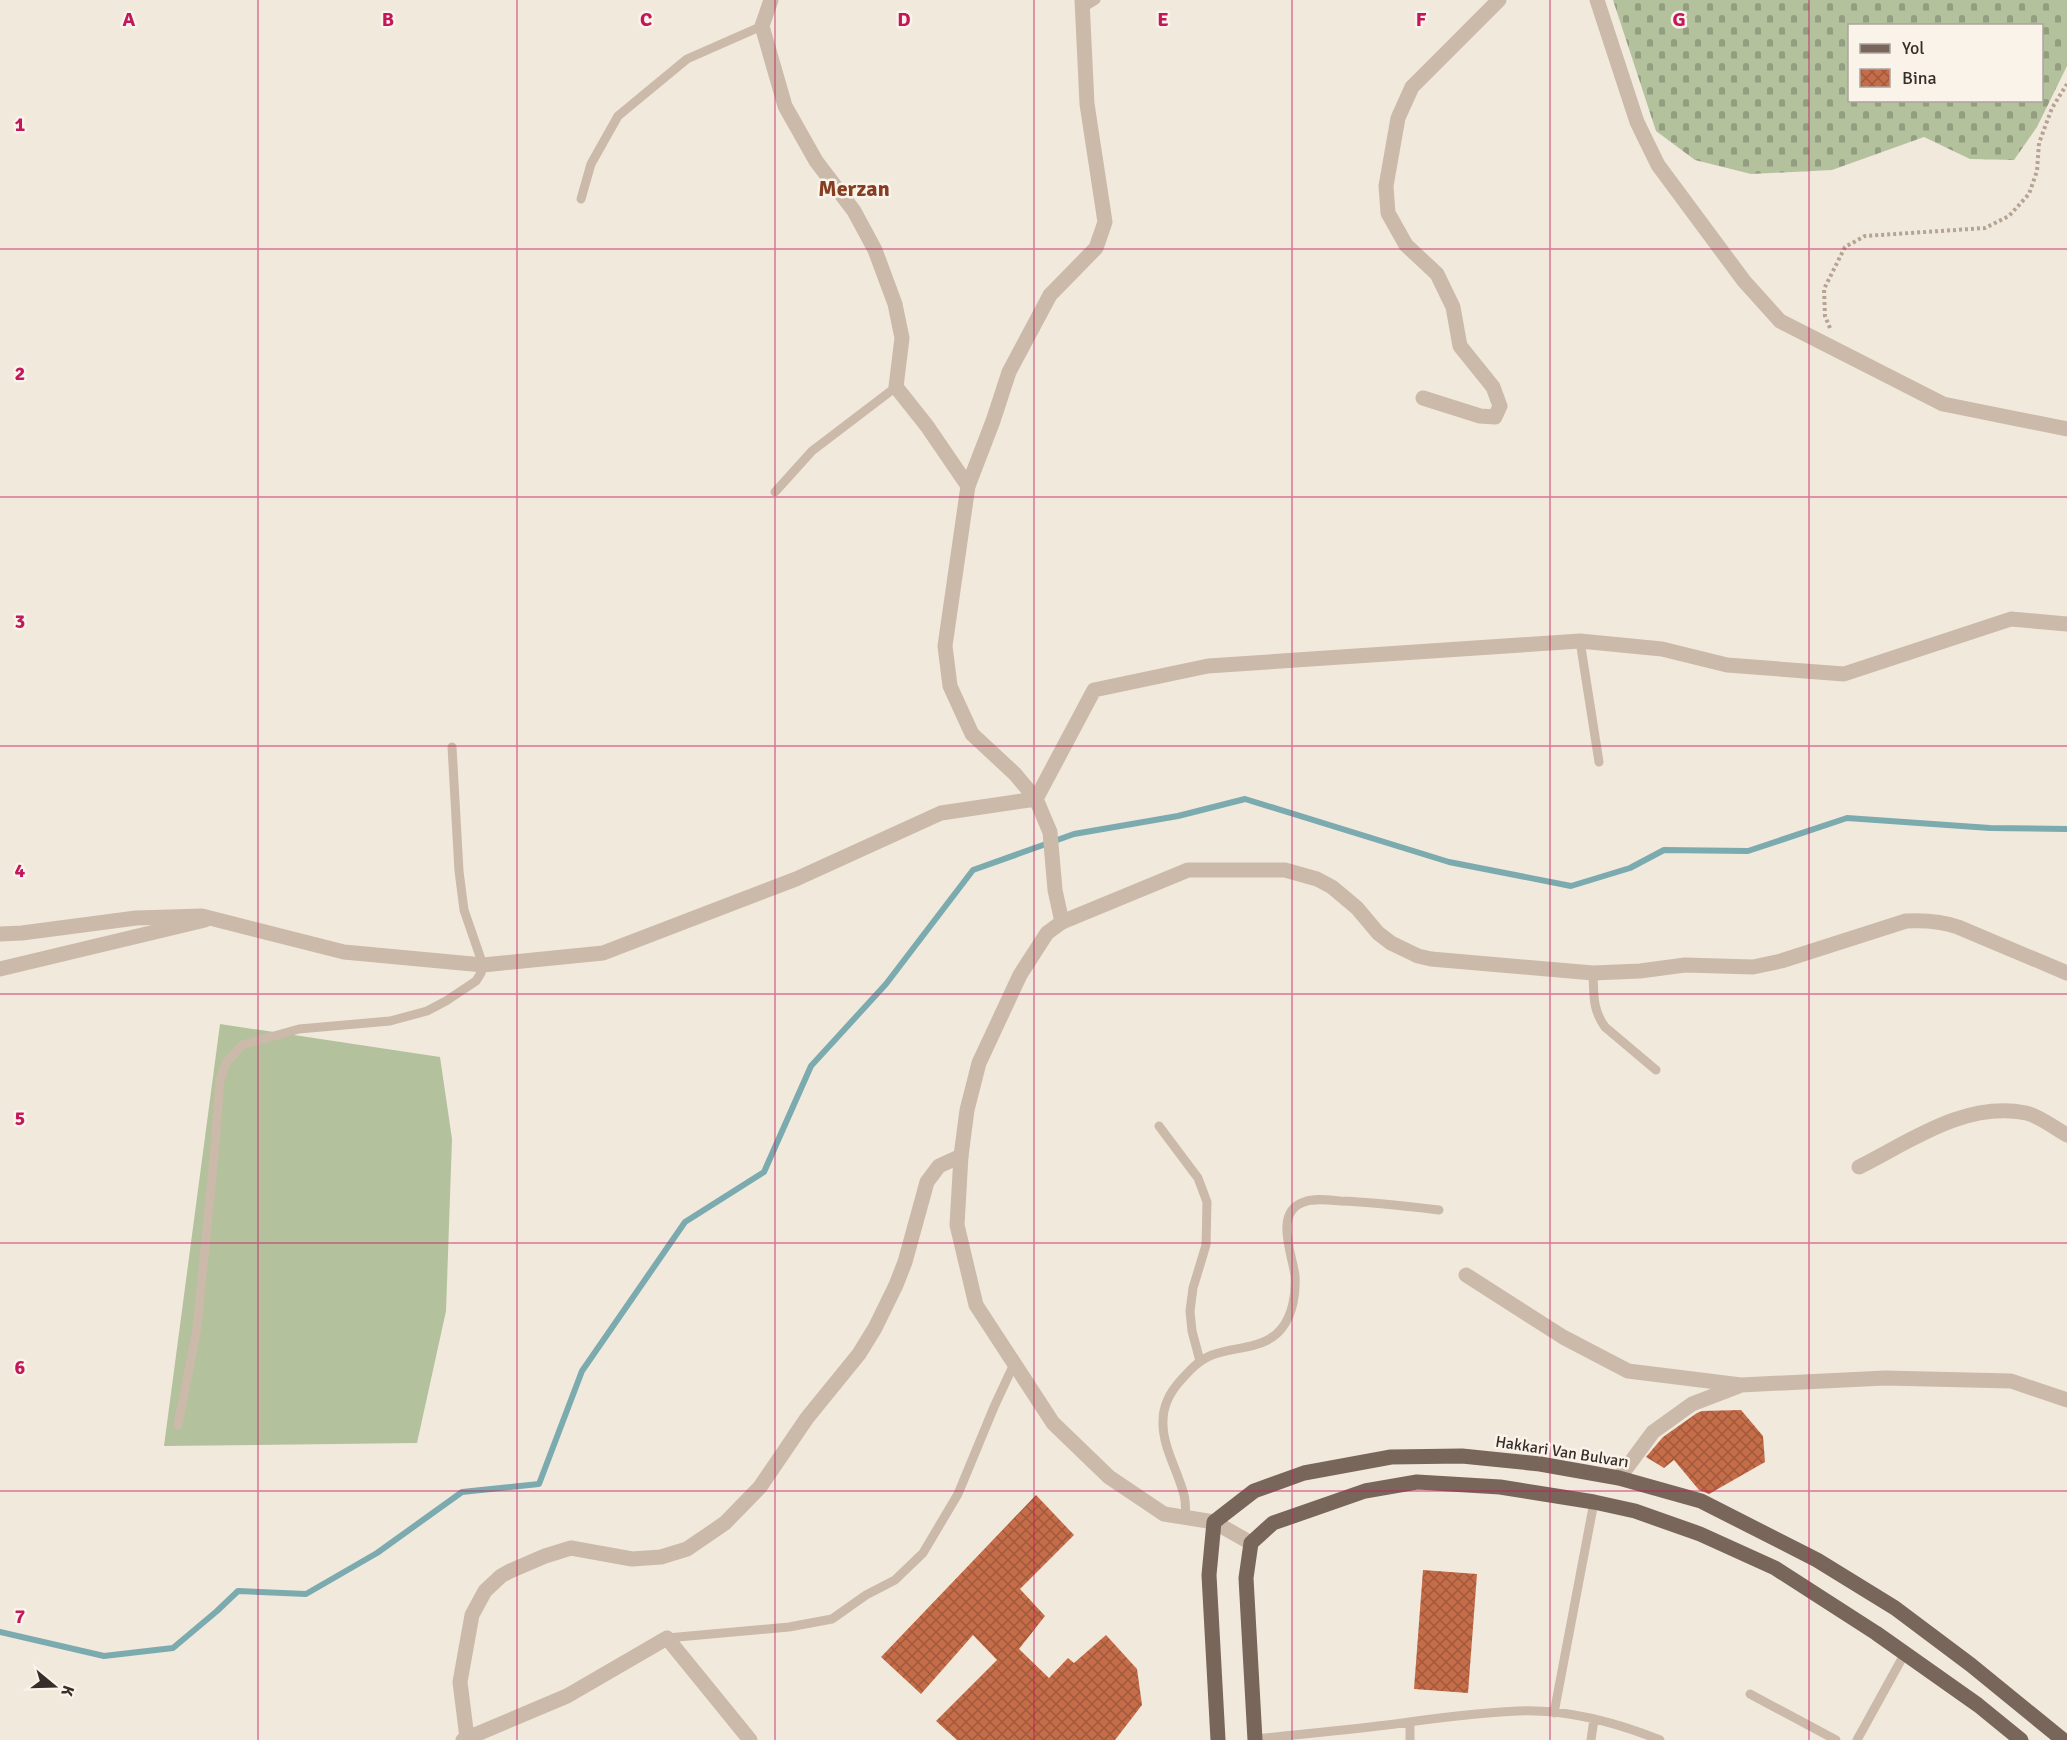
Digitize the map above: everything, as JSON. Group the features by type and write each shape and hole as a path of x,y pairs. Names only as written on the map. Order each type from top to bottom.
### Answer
{"main road":[{"name":"Hakkari Van Bulvarı","path":"1214,1522 1254,1491 1304,1473 1391,1457 1462,1456 1540,1464 1619,1478 1701,1501 1817,1560 1895,1608 1971,1665 2063,1740"},
{"path":"1255,1740 1246,1578 1251,1543 1273,1523 1365,1491 1417,1482 1500,1487 1594,1502 1635,1510 1678,1526 1775,1568 1905,1653 1978,1705 2021,1740"},
{"path":"1214,1522 1209,1575 1218,1740"}],"street":[{"path":"771,0 762,26 785,106 816,161 854,211 875,250 895,304 902,338 896,387 927,426 968,486"},
{"path":"1423,398 1480,416 1495,417 1500,406 1493,387 1460,346 1453,307 1437,273 1406,245 1388,213 1386,186 1398,118 1412,87 1499,0"},
{"path":"1597,0 1637,122 1658,165 1744,281 1780,321 1943,404 2067,429"},
{"path":"1062,922 1055,890 1050,832 1036,798 1015,774 972,734 950,686 945,646 968,486 1009,372 1050,295 1096,248 1105,222 1087,104 1087,3"},
{"path":"1036,798 1094,690 1208,666 1580,641 1662,649 1727,665 1844,674 2011,619 2067,624"},
{"path":"0,934 136,918 202,916 344,952 483,964 603,953 796,879 941,813 1036,798"},
{"path":"1251,1543 1214,1522 1164,1514 1109,1477 1053,1423 976,1305 957,1225 961,1155 967,1110 979,1063 1020,975 1047,933 1062,922 1188,870 1285,870 1301,873 1332,887 1357,908 1378,933 1391,943 1418,956 1431,959 1593,973 1640,971 1685,965 1753,967 1781,961 1906,921 1919,920 1946,923 1958,927 2067,973"},
{"path":"0,969 210,918"},
{"path":"1859,1167 1952,1119 1969,1115 2008,1112 2029,1114 2067,1135"},
{"path":"750,1740 667,1638 567,1696 465,1739 460,1682 472,1615 485,1591 501,1576 544,1556 571,1548 632,1559 661,1557 687,1549 725,1523 760,1487 807,1418 859,1354 875,1328 896,1285 905,1262 927,1182 939,1166 961,1155"},
{"path":"1466,1275 1563,1337 1628,1371 1741,1385 1885,1378 2011,1381 2067,1400"},
{"path":"1619,1478 1653,1432 1692,1404 1741,1385"}],"lane":[{"path":"581,199 591,164 618,116 687,59 762,26"},
{"path":"776,492 812,451 896,387"},
{"path":"1580,641 1599,762"},
{"path":"178,1425 197,1328 220,1080 226,1063 242,1045 299,1029 390,1021 427,1011 446,1002 476,981 481,973 483,964 464,910 454,816 452,747"},
{"path":"1593,973 1595,1011 1599,1020 1656,1070"},
{"path":"1159,1126 1198,1178 1207,1202 1206,1245 1193,1288 1190,1311 1192,1331 1200,1361"},
{"path":"1186,1517 1185,1496 1162,1424 1163,1413 1172,1389 1200,1361 1211,1355 1268,1341 1285,1324 1292,1305 1295,1283 1286,1239 1291,1214 1300,1204 1318,1200 1380,1202 1439,1210"},
{"path":"667,1638 789,1627 832,1619 866,1595 895,1580 923,1553 958,1494 1014,1364"},
{"path":"1554,1713 1594,1502"},
{"path":"1857,1740 1905,1653"},
{"path":"1750,1694 1836,1740"},
{"path":"1255,1740 1519,1711 1594,1719 1635,1730 1660,1740"},
{"path":"1591,1740 1594,1719"},
{"path":"1410,1722 1410,1740"}],"path":[{"path":"1839,351 1825,316 1824,289 1845,247 1865,236 1986,228 2009,216 2029,194 2037,171 2039,143 2052,108 2067,84"}],"green space":[{"path":"1613,0 2067,0 2067,66 2037,127 2014,160 1970,159 1924,137 1832,170 1751,174 1695,160 1656,131"},
{"path":"220,1024 440,1057 452,1139 446,1311 417,1443 164,1446"}],"building":[{"path":"1741,1410 1763,1436 1765,1462 1709,1494 1699,1490 1674,1460 1664,1468 1646,1457 1663,1437 1697,1413"},
{"path":"1036,1495 1074,1535 1020,1589 1045,1616 1019,1649 1049,1678 1068,1658 1074,1663 1106,1635 1137,1669 1142,1705 1115,1740 957,1740 936,1721 997,1660 973,1635 921,1694 881,1657"},
{"path":"1423,1570 1477,1574 1468,1693 1414,1689"}],"waterway":[{"path":"0,1632 104,1656 173,1648 238,1591 306,1594 377,1553 462,1492 539,1484 582,1371 685,1222 764,1172 811,1066 886,984 973,870 1074,834 1178,816 1245,799 1449,862 1571,886 1630,868 1664,850 1748,851 1847,818 1990,828 2067,829"}],"district":[{"name":"Merzan","path":"854,188"}]}
